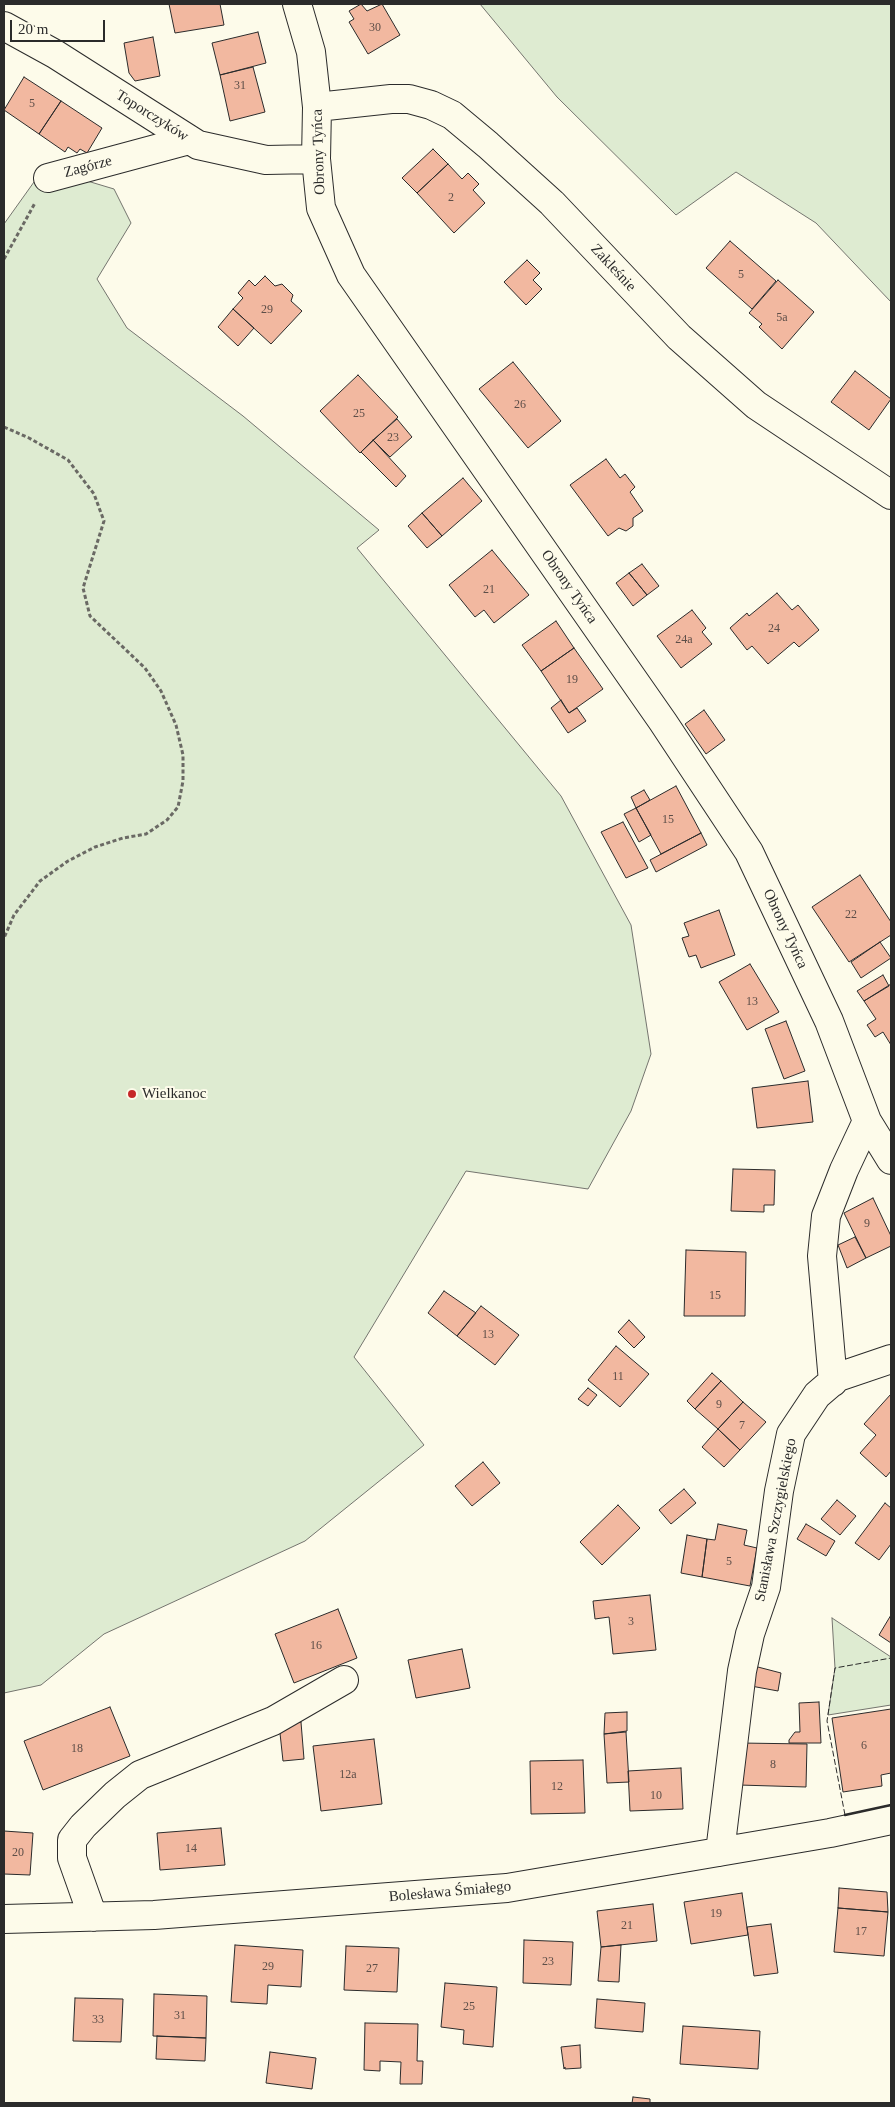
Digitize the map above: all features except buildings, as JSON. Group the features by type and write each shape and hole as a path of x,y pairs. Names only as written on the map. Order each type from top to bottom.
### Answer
{"street":[{"name":"Obrony Tyńca","path":"297,4 310,52 317,108 316,159 322,208 351,275 663,722 749,852 829,1022 867,1121 891,1160"},
{"name":"Toporczyków","path":"4,26 54,54 198,145 266,160 316,159"},
{"name":"Zakleśnie","path":"317,108 391,99 409,99 452,115 552,203 679,337 756,405 891,495"},
{"name":"Zagórze","path":"48,178 188,140"},
{"path":"832,1382 822,1256 826,1216 867,1121"},
{"name":"Stanisława Szczygielskiego","path":"720,1852 742,1671 750,1634 766,1587 779,1491 791,1434 817,1395 838,1377 891,1359"},
{"path":"93,1917 72,1858 72,1840 83,1826 115,1795 140,1776 273,1721 344,1680"},
{"name":"Bolesława Śmiałego","path":"4,1918 154,1915 506,1888 720,1852 891,1820"}],"path":[{"name":"Zagórze","path":"4,259 48,178"},
{"path":"4,427 29,438 68,460 94,494 104,521 83,588 90,616 145,668 161,691 176,725 183,755 183,782 178,807 168,820 146,834 123,838 95,847 68,861 40,881 14,915 4,938"}],"green space":[{"path":"480,4 891,4 891,302 816,223 736,172 676,215 557,97"},
{"path":"44,168 114,189 131,223 97,279 127,328 243,416 379,530 357,548 561,796 631,925 651,1054 631,1111 588,1189 466,1171 354,1357 424,1445 305,1541 104,1634 41,1685 4,1693 4,224"},
{"path":"832,1618 891,1657 891,1705 828,1715 835,1668"}],"fence":[{"path":"845,1815 827,1721 835,1668 891,1658"}],"wall":[{"path":"845,1815 891,1805"}],"place":[{"name":"Wielkanoc","path":"132,1094"}]}
